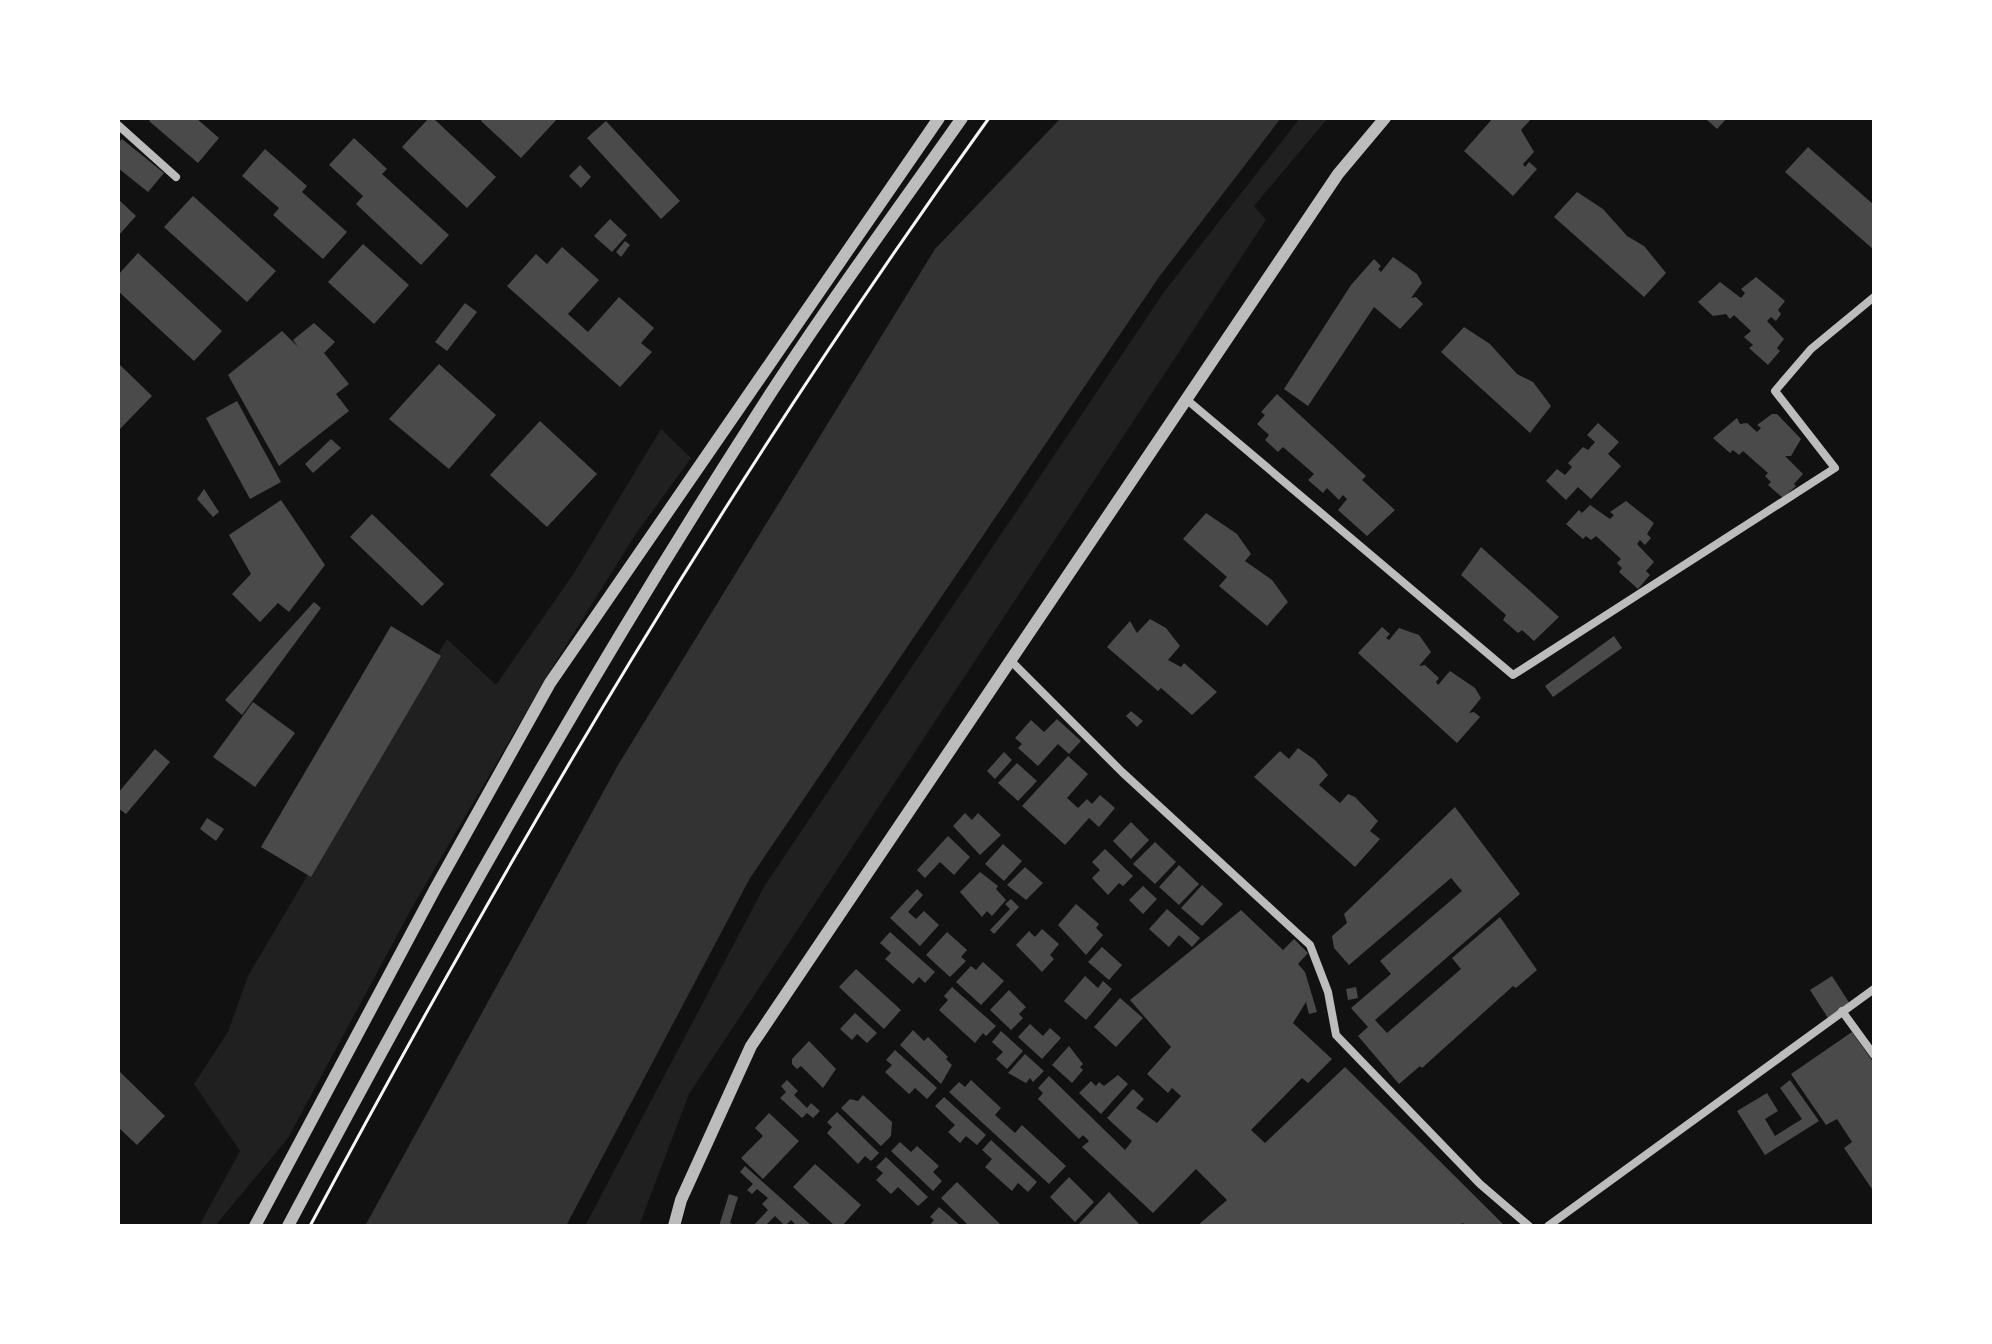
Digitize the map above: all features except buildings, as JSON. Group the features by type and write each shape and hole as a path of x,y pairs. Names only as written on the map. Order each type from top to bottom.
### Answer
{"street":[{"path":"255,1226 435,889 550,683 939,118"},
{"path":"288,1226 451,921 596,672 769,396 962,118"},
{"path":"674,1226 681,1200 751,1046 1338,174 1385,118"},
{"path":"118,125 176,177"},
{"path":"1186,399 1513,675 1835,468 1775,391 1811,349 1874,297"},
{"path":"1011,661 1122,772 1310,945 1328,992 1336,1035 1480,1184 1529,1226"},
{"path":"1548,1226 1874,989"},
{"path":"1842,1011 1874,1055"}],"path":[{"path":"310,1226 474,923 698,547 841,328 989,118"}],"shaded area":[{"path":"1061,118 1281,118 1159,277 750,878 566,1226 365,1226 618,765 935,249"},
{"path":"1300,118 1328,118 1254,206 1266,220 689,1094 639,1226 585,1226 765,885 1164,292"},
{"path":"661,429 691,458 635,535 552,668 414,904 288,1138 215,1226 199,1226 240,1151 194,1084 228,1032 248,976 447,639 496,685 574,573"}]}
